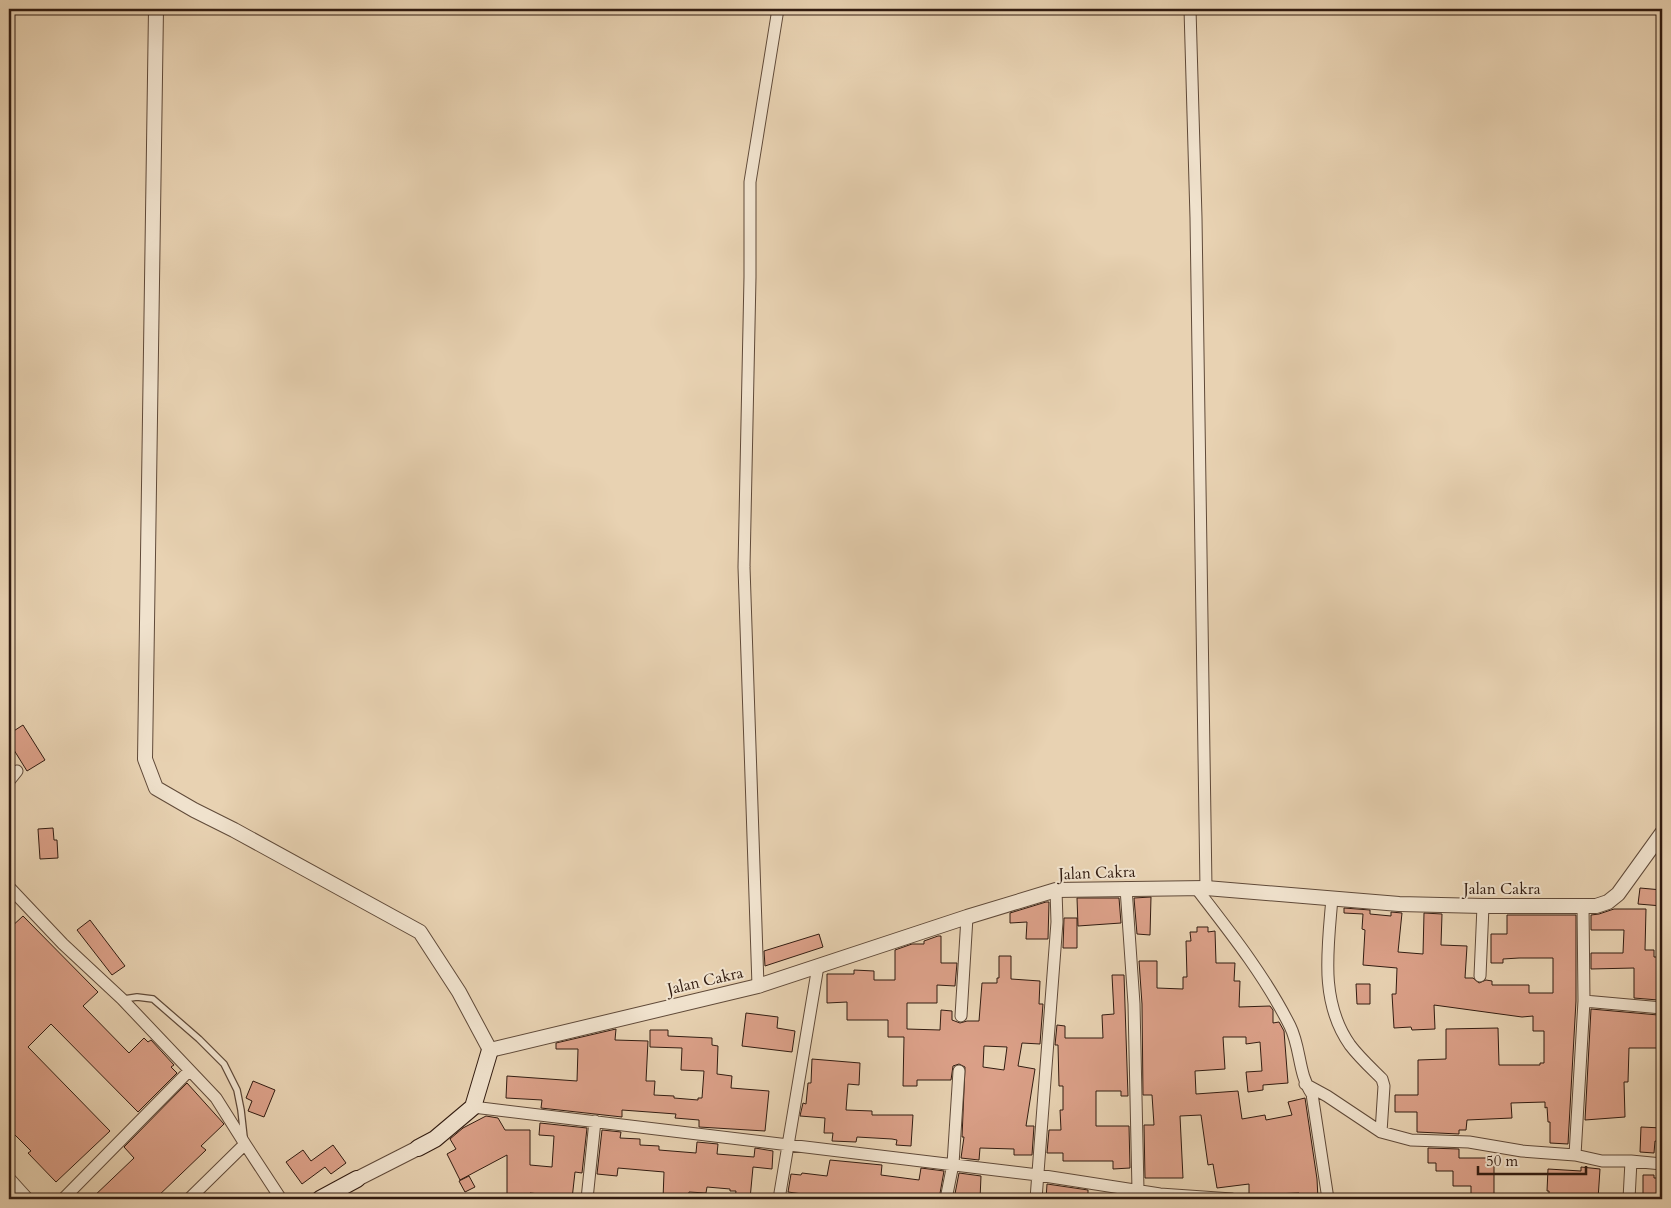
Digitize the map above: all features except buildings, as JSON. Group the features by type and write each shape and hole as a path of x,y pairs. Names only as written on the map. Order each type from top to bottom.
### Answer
{"main road":[{"path":"418,1148 435,1138 473,1107 490,1050"},
{"path":"320,1199 357,1179"}],"street":[{"path":"156,9 144,759 156,788 420,932 459,992 490,1050"},
{"path":"758,986 744,567 750,287 750,182 778,9"},
{"path":"1190,9 1196,218 1201,888 1269,986 1292,1029 1305,1084 1312,1094 1328,1199"},
{"path":"9,781 17,771"},
{"name":"Jalan Cakra","path":"490,1050 758,986 967,917 1056,890 1201,888 1399,904 1596,906 1608,902 1618,894 1662,834"},
{"path":"9,887 63,944 122,999 216,1098 281,1199"},
{"path":"1126,888 1134,1004 1138,1190"},
{"path":"1036,1199 1058,922 1056,890"},
{"path":"1332,898 1327,966 1329,991 1336,1017 1351,1046 1382,1079 1384,1086 1381,1132"},
{"path":"1480,976 1483,906"},
{"path":"1575,1155 1584,1001 1583,906"},
{"path":"961,1016 967,917"},
{"path":"779,1199 818,966"},
{"path":"1584,1001 1662,1008"},
{"path":"63,1199 189,1071"},
{"path":"946,1199 953,1164 959,1071"},
{"path":"1305,1084 1327,1096 1381,1132 1411,1140 1469,1142 1575,1155 1602,1161 1662,1164"},
{"path":"473,1107 1038,1175 1126,1194 1138,1190 1160,1194 1232,1199"},
{"path":"587,1199 595,1121"},
{"path":"189,1199 245,1144"},
{"path":"357,1179 418,1148"},
{"path":"1629,1199 1631,1161"},
{"path":"9,1178 28,1199"}],"lane":[{"path":"122,999 137,997 153,999 199,1039 224,1064 237,1090 242,1110 245,1144"}]}
